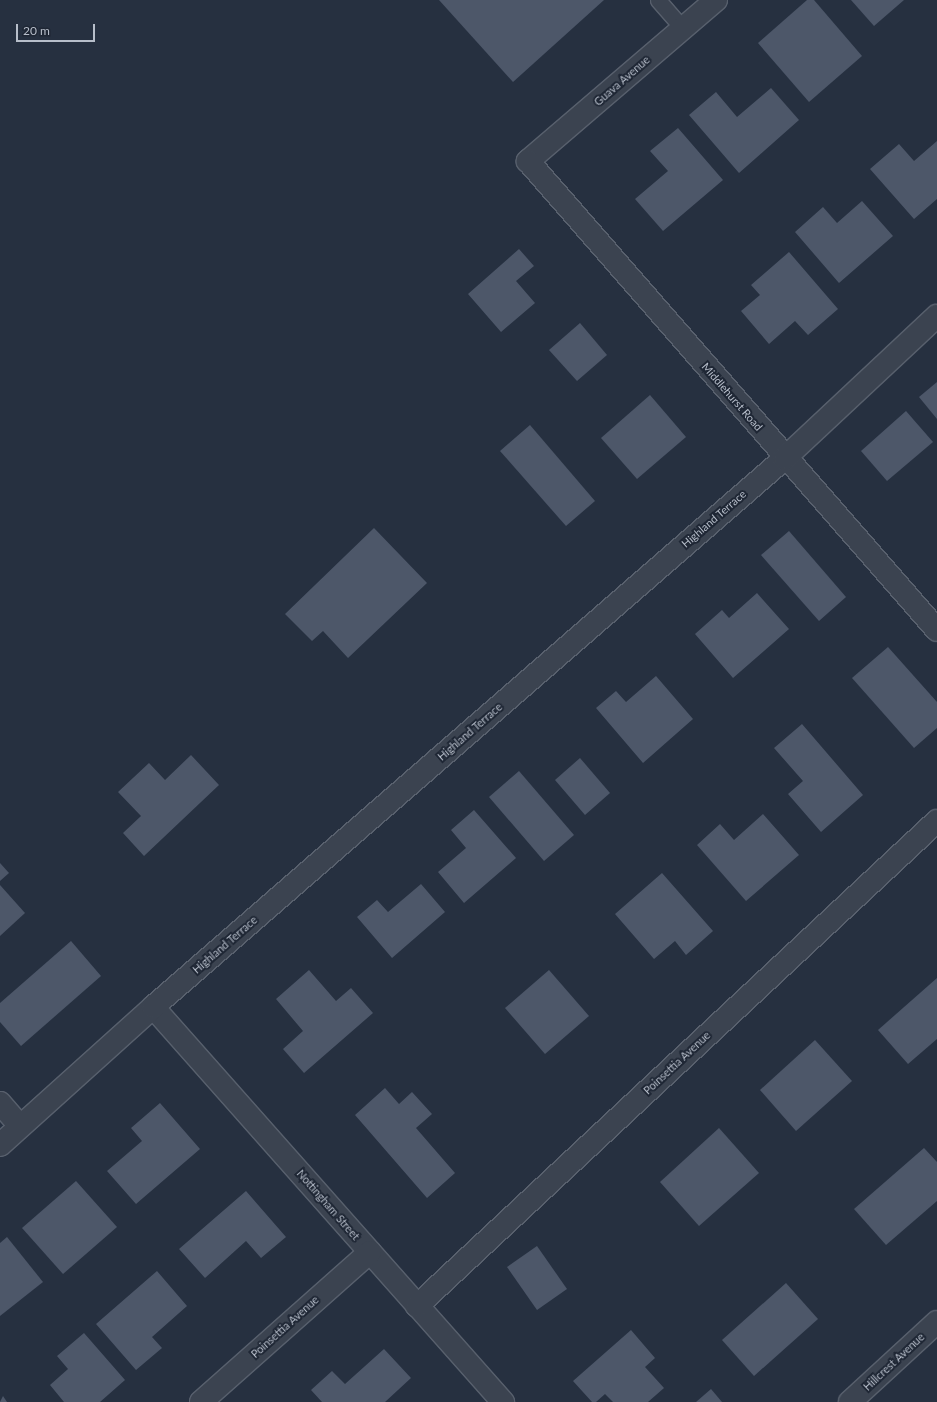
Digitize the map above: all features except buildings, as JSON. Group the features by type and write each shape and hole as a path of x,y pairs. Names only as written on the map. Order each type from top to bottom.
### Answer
{"street":[{"name":"Guava Avenue","path":"528,162 716,0"},
{"name":"Middlehurst Road","path":"528,162 785,458 937,630"},
{"name":"Highland Terrace","path":"0,1145 153,1007 785,458 937,316"},
{"name":"Poinsettia Avenue","path":"417,1306 937,821"},
{"name":"Nottingham Street","path":"153,1007 503,1402"},
{"path":"0,1103 20,1126"},
{"name":"Poinsettia Avenue","path":"201,1402 370,1252"},
{"name":"Hillcrest Avenue","path":"850,1402 937,1322"}],"lane":[{"path":"658,0 682,29"}]}
